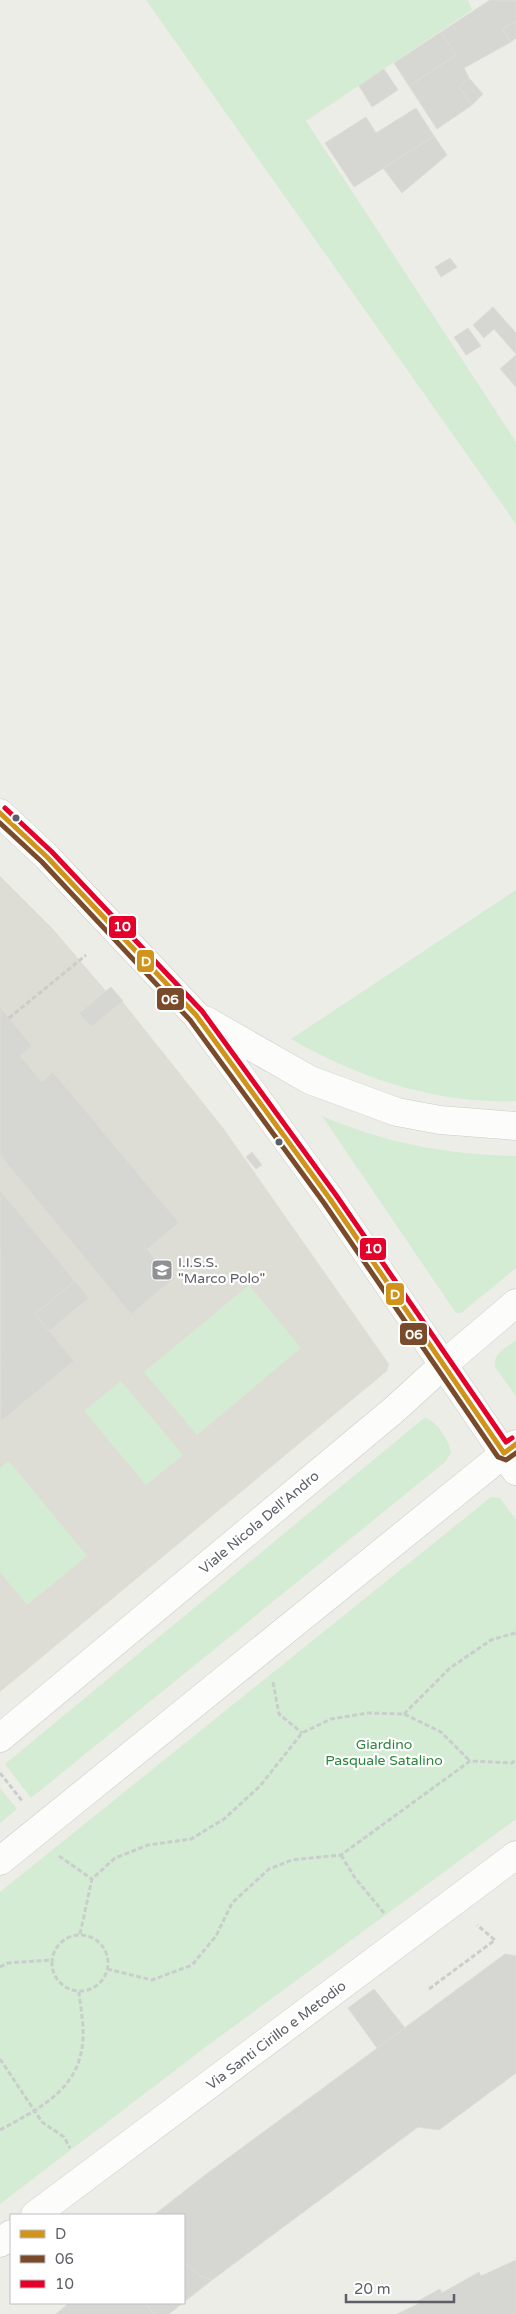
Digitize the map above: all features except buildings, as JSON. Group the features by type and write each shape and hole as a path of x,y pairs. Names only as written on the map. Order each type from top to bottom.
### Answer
{"street":[{"path":"0,813 47,857 196,1015 330,1199 443,1365 512,1456 0,1861"},
{"path":"196,1015 310,1080 397,1112 440,1120 516,1126"},
{"name":"Viale Nicola Dell'Andro","path":"0,1738 394,1409 516,1303"},
{"name":"Via Santi Cirillo e Metodio","path":"36,2214 516,1854"},
{"path":"0,2243 10,2235"}],"path":[{"path":"9,1018 86,954"},
{"path":"404,1714 450,1668 491,1640 516,1633"},
{"path":"273,1677 279,1714 302,1733"},
{"path":"80,1934 92,1879 115,1858 148,1845 191,1839 224,1819 260,1786 302,1733 331,1719 368,1713 404,1714 441,1732 470,1761"},
{"path":"107,1969 152,1980 192,1965 216,1936 232,1903 269,1869 292,1860 341,1855 470,1761 512,1763 516,1759"},
{"path":"0,1772 26,1807"},
{"path":"55,1854 92,1879"},
{"path":"341,1855 355,1878 387,1917"},
{"path":"428,1988 495,1940 471,1919"},
{"path":"80,1934 96,1939 102,1945 108,1961 107,1969 104,1978 97,1985 88,1990 70,1990 55,1978 51,1960 57,1945 72,1935 80,1934"},
{"path":"0,1967 8,1963 51,1960"},
{"path":"0,2130 35,2111 60,2093 79,2066 83,2037 79,1991"},
{"path":"0,2059 42,2122 64,2137 72,2151"}],"shaded area":[{"name":"I.I.S.S. \"Marco Polo\"","path":"0,876 53,929 106,991 111,987 224,1129 389,1364 387,1371 0,1692"}],"green space":[{"path":"146,0 468,0 472,10 306,121 516,442 516,524"},
{"path":"516,890 516,1101 486,1101 457,1098 399,1086 344,1066 291,1039"},
{"path":"322,1116 370,1134 417,1146 465,1153 516,1156 516,1268 461,1313 456,1313"},
{"path":"249,1285 301,1348 197,1435 144,1372"},
{"path":"516,1340 516,1396 495,1367 495,1362 501,1351"},
{"path":"121,1381 183,1455 146,1485 84,1411"},
{"path":"424,1418 429,1419 438,1427 448,1443 451,1453 445,1462 31,1798 5,1764"},
{"path":"9,1461 87,1556 27,1605 0,1572 0,1468"},
{"name":"Giardino Pasquale Satalino","path":"491,1497 500,1498 516,1520 516,1819 207,2046 0,2204 0,1892"},
{"path":"0,1788 17,1809 0,1823"}],"transit line":[{"name":"10","path":"5,808 52,852 202,1011 336,1195 506,1442 512,1438"},
{"name":"D","path":"0,813 47,857 196,1015 330,1199 504,1453 516,1444"},
{"name":"06","path":"0,823 42,862 190,1020 324,1203 498,1457 506,1460 516,1453"}],"place":[{"name":"I.I.S.S. \"Marco Polo\"","path":"162,1270"}]}
